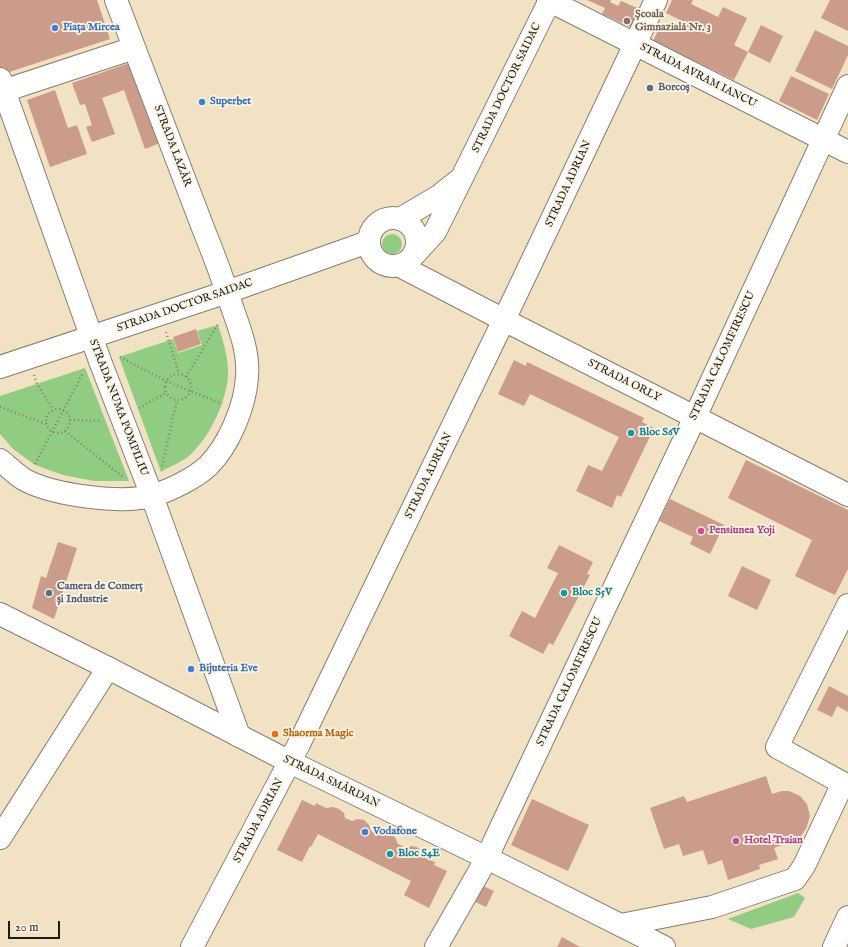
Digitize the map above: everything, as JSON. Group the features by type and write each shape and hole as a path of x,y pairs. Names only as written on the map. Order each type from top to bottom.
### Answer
{"street":[{"name":"STRADA LAZĂR","path":"0,460 23,479 39,486 70,494 99,498 128,499 152,496 179,485 207,467 222,449 240,410 247,378 247,358 241,331 116,0"},
{"name":"STRADA AVRAM IANCU","path":"549,0 848,152"},
{"name":"STRADA DOCTOR SAIDAC","path":"406,261 435,232 464,176 549,0"},
{"name":"STRADA ADRIAN","path":"192,947 290,762 504,320 656,0"},
{"path":"1,87 134,48"},
{"name":"STRADA CALOMFIRESCU","path":"436,947 487,858 695,417 848,86"},
{"name":"STRADA NUMA POMPILIU","path":"1,87 91,337 152,496 239,736"},
{"name":"STRADA DOCTOR SAIDAC","path":"0,367 160,315 368,242 369,235 378,222 385,219 400,219 439,196 464,176"},
{"path":"368,242 369,250 373,257 385,266 392,267 406,261 416,250 416,235 413,228 407,222 400,219"},
{"name":"STRADA ORLY","path":"406,261 504,320 848,495"},
{"path":"621,925 712,907 795,879 804,866 846,784 777,748 848,605"},
{"name":"STRADA SMÂRDAN","path":"0,614 290,762 487,858 664,947"},
{"path":"0,838 108,668"},
{"path":"834,947 848,917"}],"path":[{"path":"160,315 179,374"},
{"path":"186,377 218,324 235,315"},
{"path":"119,356 190,392 240,410"},
{"path":"28,358 37,384 53,409"},
{"path":"23,479 35,465 85,368"},
{"path":"179,374 186,377 190,384 190,392 184,398 177,400 171,398 166,393 165,389 166,381 172,376 179,374"},
{"path":"65,431 129,481 152,496 161,472 177,400"},
{"path":"0,407 46,424"},
{"path":"60,408 69,416 69,426 61,433 53,432 47,427 46,417 53,409 60,408"},
{"path":"70,420 106,421"}],"green space":[{"path":"388,234 396,234 402,240 402,248 396,254 388,254 382,248 382,240"},
{"path":"218,325 228,363 227,386 220,408 210,429 197,448 184,460 161,472 119,357 173,339 178,353 202,345 197,331"},
{"path":"85,368 129,481 94,481 63,475 35,465 13,449 0,434 0,396"},
{"path":"798,893 805,898 794,917 751,929 728,919"}],"building":[{"name":"Piața Mircea","path":"0,0 97,0 110,39 0,75"},
{"name":"Școala Gimnazială Nr. 3","path":"587,0 611,0 610,2 618,6 621,1 642,10 633,28 602,14 605,8"},
{"path":"672,0 693,0 691,4 718,17 723,7 747,18 734,45 748,52 734,80 653,41 661,24 679,32 684,22 666,13"},
{"path":"830,0 848,0 848,31 821,18"},
{"path":"761,25 783,36 770,63 748,52"},
{"path":"815,30 848,46 848,55 832,89 795,71"},
{"path":"132,62 160,143 145,149 124,90 102,98 115,134 92,142 86,127 92,125 85,104 80,105 72,83"},
{"path":"791,76 829,94 817,120 779,101"},
{"path":"55,90 68,128 77,125 87,154 50,167 27,100"},
{"path":"196,329 201,344 178,352 173,337"},
{"name":"Bloc S6V","path":"514,360 526,366 527,362 644,418 642,422 654,428 621,497 617,495 612,508 576,491 588,465 602,471 619,437 530,394 524,406 498,394"},
{"path":"746,460 848,510 848,569 835,595 795,576 812,540 728,498"},
{"name":"Pensiunea Yoji","path":"670,499 724,525 710,554 690,544 693,537 659,521"},
{"name":"Camera de Comerț și Industrie","path":"58,542 77,548 54,619 32,608 41,576 46,578"},
{"name":"Bloc S5V","path":"559,545 593,562 587,574 590,575 553,645 549,643 543,654 509,636 522,611 535,618 558,573 547,568"},
{"path":"742,566 771,580 757,610 728,596"},
{"path":"829,686 848,696 848,712 837,706 832,717 817,710"},
{"path":"766,776 772,794 782,791 789,791 800,796 807,804 810,816 806,829 800,837 774,848 778,859 759,865 760,869 728,880 722,860 708,865 703,850 683,856 679,844 664,849 650,808 684,796 687,802"},
{"path":"532,799 589,825 568,871 511,845"},
{"name":"Bloc S4E","path":"302,800 315,806 316,803 326,808 333,807 339,809 344,813 345,818 352,821 358,819 364,820 369,825 371,831 379,835 384,833 392,834 398,844 406,848 411,846 417,847 422,851 423,857 435,862 434,865 447,871 429,908 404,895 411,881 318,834 302,862 277,850"},
{"path":"479,884 494,891 486,907 471,900"},
{"path":"562,937 580,947 557,947"}],"place":[{"name":"Școala Gimnazială Nr. 3","path":"627,21"},
{"name":"Piața Mircea","path":"55,28"},
{"name":"Borcoș","path":"650,88"},
{"name":"Superbet","path":"202,102"},
{"name":"Bloc S6V","path":"631,433"},
{"name":"Pensiunea Yoji","path":"701,531"},
{"name":"Camera de Comerț și Industrie","path":"49,593"},
{"name":"Bloc S5V","path":"564,593"},
{"name":"Bijuteria Eve","path":"191,669"},
{"name":"Shaorma Magic","path":"275,734"},
{"name":"Vodafone","path":"365,832"},
{"name":"Hotel Traian","path":"736,841"},
{"name":"Bloc S4E","path":"390,854"}]}
